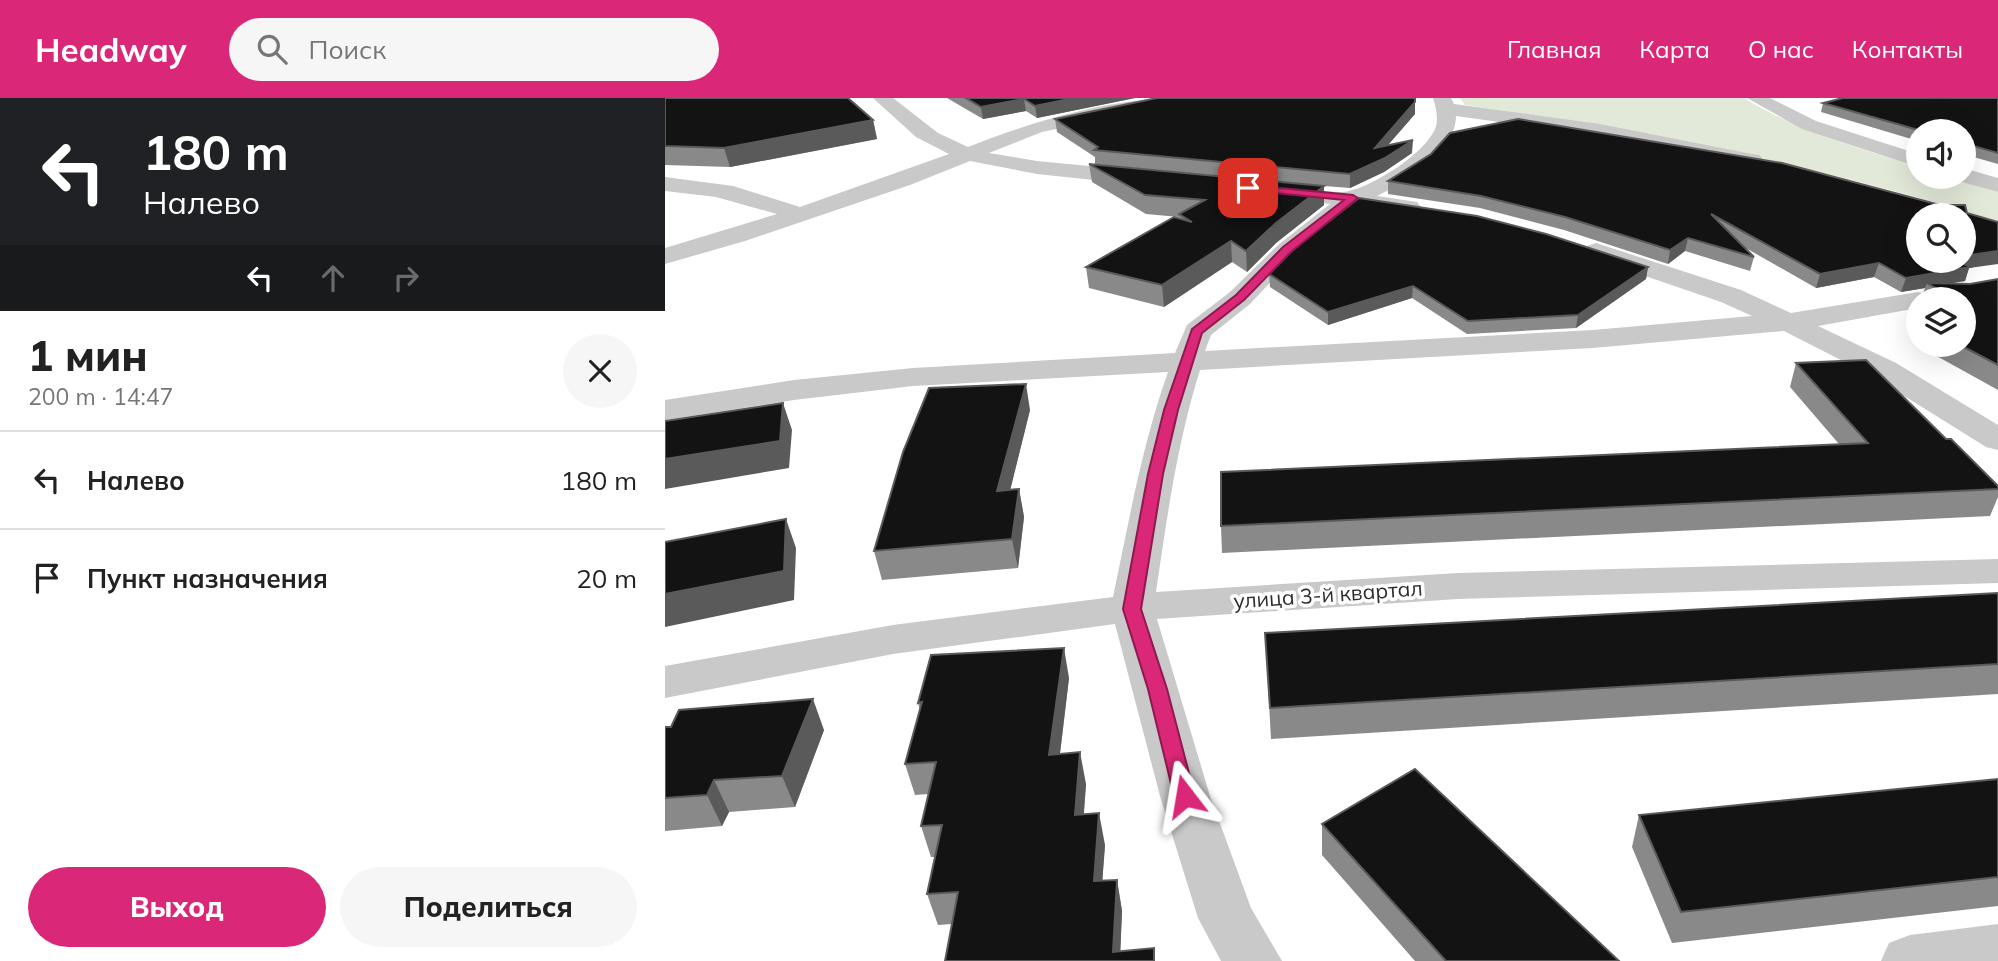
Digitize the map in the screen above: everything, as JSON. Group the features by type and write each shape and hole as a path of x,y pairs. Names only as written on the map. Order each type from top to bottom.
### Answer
{"street":[{"path":"882,98 937,141 972,153 1003,161 1063,170 1160,180"},
{"path":"665,256 736,236 972,153 991,143 1036,127 1175,98"},
{"path":"1756,98 1809,125 1906,157"},
{"path":"1252,961 1226,918 1185,796 1157,689 1132,609 1156,474 1197,331 1240,298 1287,250 1353,198 1388,183 1425,156 1446,129 1444,103 1600,130 1770,164"},
{"path":"1976,179 1998,186"},
{"path":"665,184 701,186 773,204 799,214"},
{"path":"1256,189 1353,198 1432,210"},
{"path":"1578,245 1731,296 1788,321 1885,370 1998,440"},
{"path":"665,410 794,390 913,377 1593,339 1788,321 1906,302"},
{"name":"улица 3-й квартал","path":"665,682 806,653 937,633 1132,609 1275,596 1476,585 1998,571"},
{"path":"1910,961 1998,950"}],"green space":[{"path":"1460,98 1744,98 1807,129 1906,163 1906,189 1976,189 1976,185 1998,192 1998,221 1976,215 1976,203 1935,203 1800,167 1667,139 1465,105"}],"building":[{"path":"665,98 848,98 873,120 724,148 665,146"},
{"path":"966,98 1074,98 1035,106 1024,99 981,107"},
{"path":"1157,98 1415,98 1415,102 1375,148 1413,140 1385,158 1350,174 1094,150 1098,147 1055,119"},
{"path":"1843,98 1998,98 1998,153 1976,147 1976,119 1906,119 1906,126 1823,103"},
{"path":"1518,119 1782,163 1932,203 1906,203 1906,273 1935,273 1906,278 1879,263 1820,274 1711,214 1754,257 1688,238 1670,250 1565,217 1481,196 1388,181 1431,154 1450,133"},
{"path":"1089,164 1324,186 1276,223 1246,251 1231,241 1162,285 1086,267 1174,217 1192,222 1179,214 1205,200 1145,195"},
{"path":"1359,198 1477,216 1546,234 1648,267 1578,315 1468,321 1413,286 1328,312 1269,274 1298,245"},
{"path":"1976,216 1998,222 1998,251 1976,254"},
{"path":"1998,279 1998,365 1976,353 1976,287 1934,287 1927,283 1970,284"},
{"path":"1866,360 1946,439 1951,439 1998,489 1221,526 1221,472 1868,443 1796,363"},
{"path":"1026,384 997,491 1019,489 1012,539 874,551 903,452 929,388"},
{"path":"783,403 780,441 665,459 665,421"},
{"path":"786,519 784,571 665,594 665,542"},
{"path":"1998,593 1998,664 1270,708 1265,633"},
{"path":"1064,648 1049,755 1080,752 1075,815 1099,813 1094,881 1117,880 1113,952 1154,948 1154,961 945,961 958,892 927,894 942,825 921,826 936,762 905,764 922,702 918,703 931,655"},
{"path":"813,699 782,776 714,780 707,795 665,798 665,727 671,727 679,710"},
{"path":"1415,769 1619,961 1446,961 1322,824"},
{"path":"1998,779 1998,877 1681,912 1639,815"}],"route":[{"path":"1185,796 1157,689 1132,609 1156,474 1171,410 1197,331 1240,298 1287,250 1353,198 1248,188"}]}
